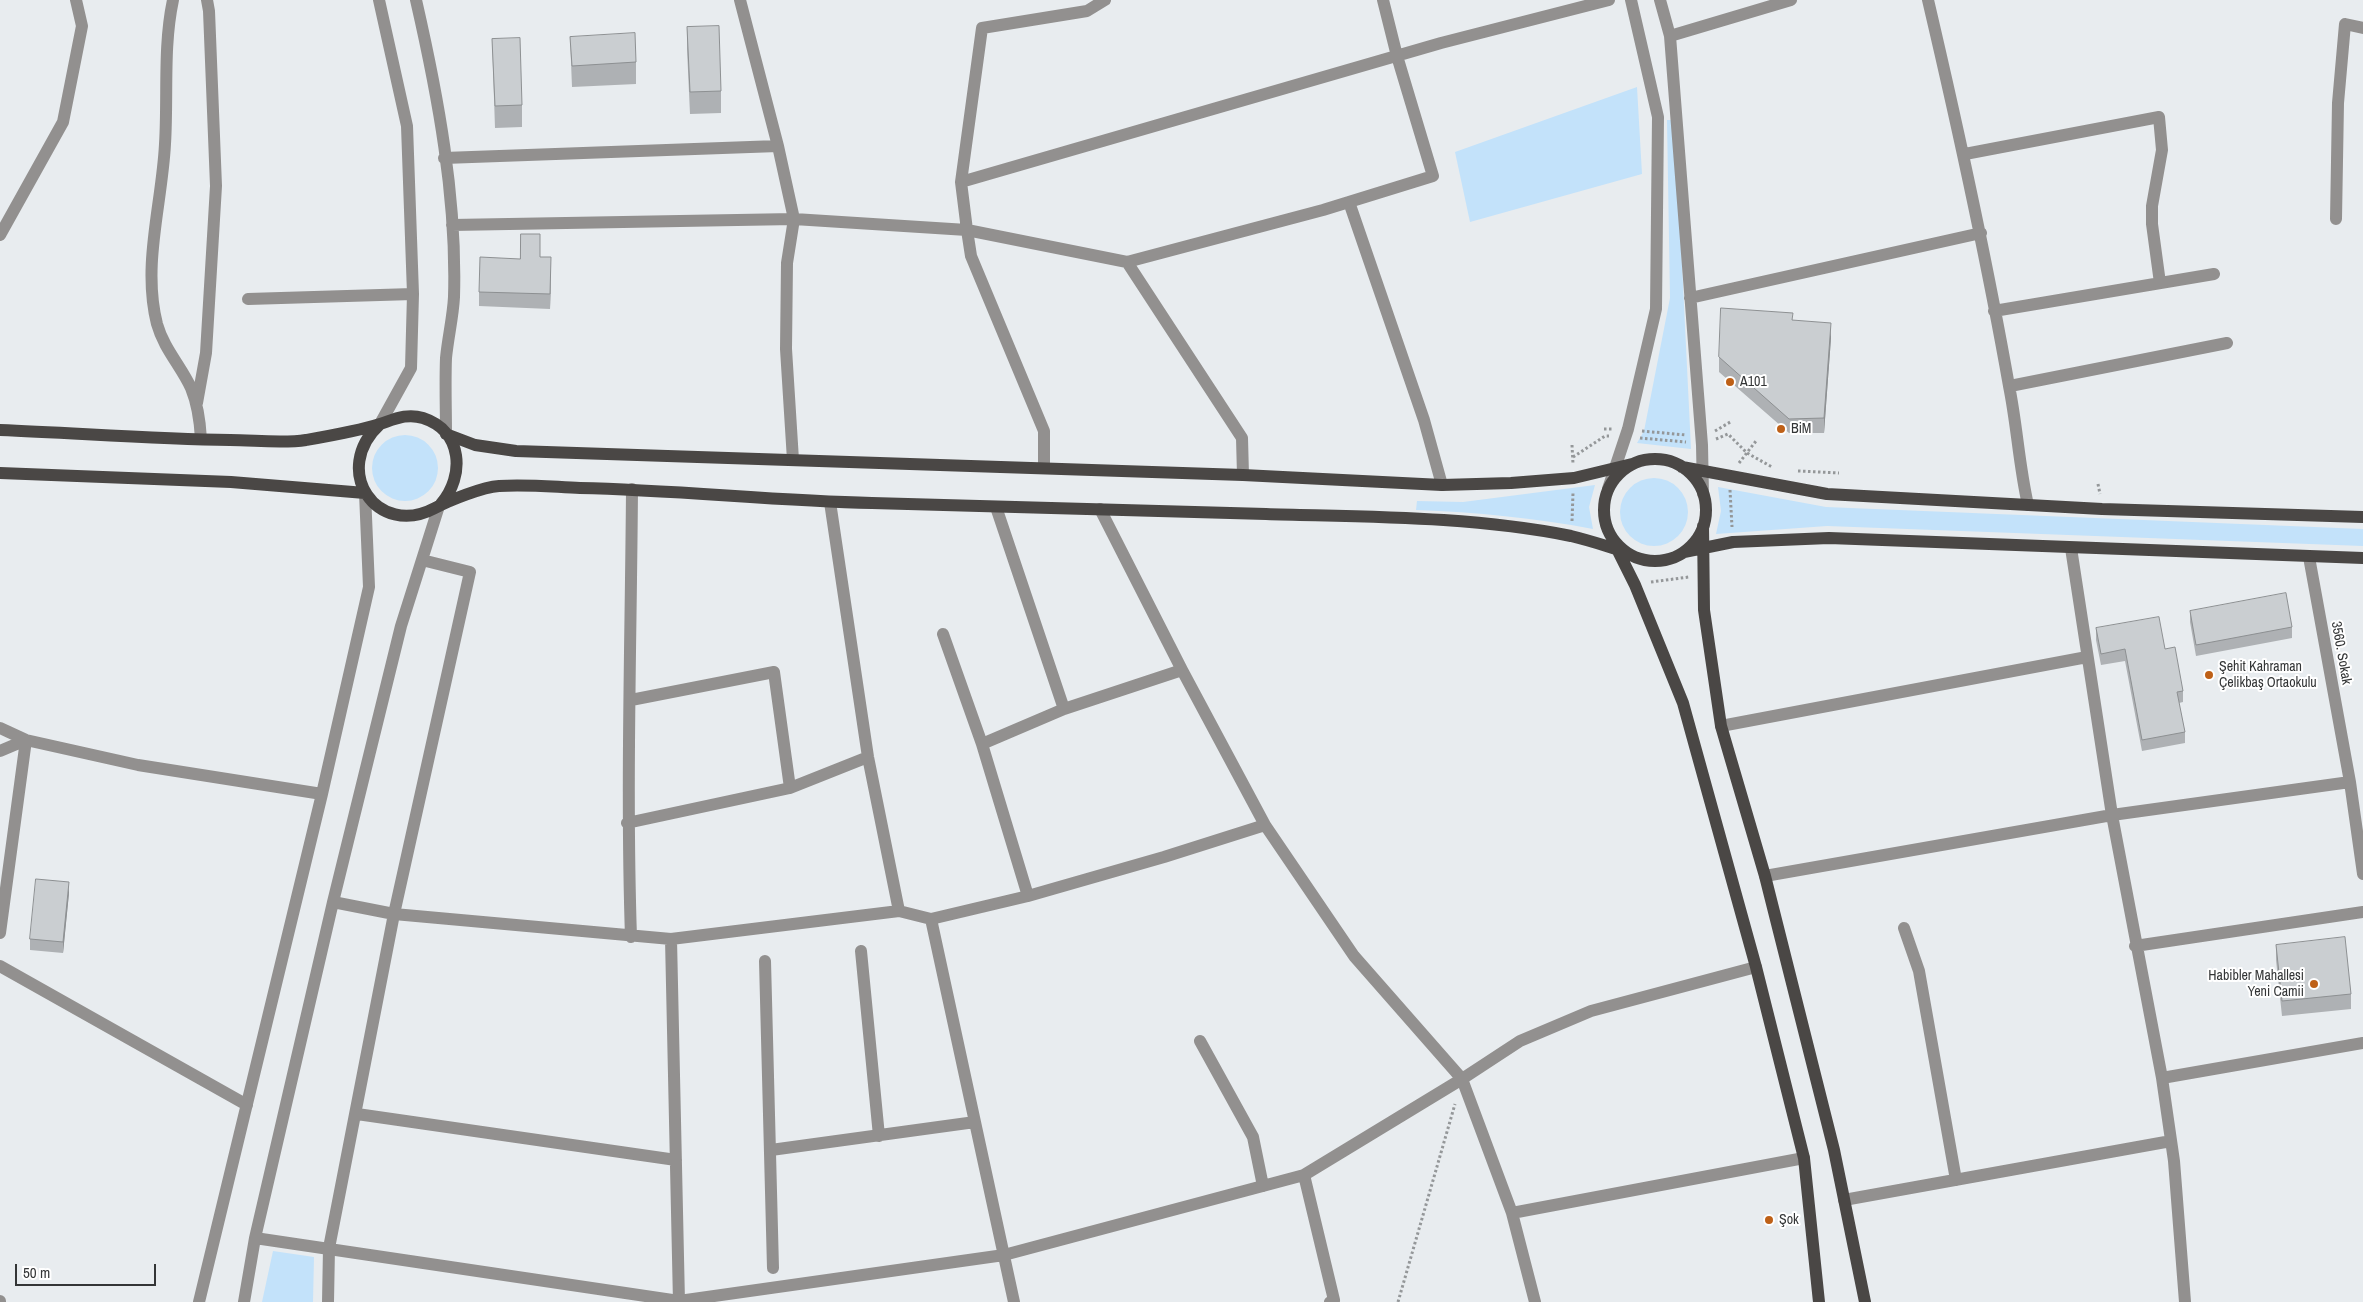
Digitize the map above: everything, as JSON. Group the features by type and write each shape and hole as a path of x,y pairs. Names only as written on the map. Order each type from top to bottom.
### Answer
{"main road":[{"path":"0,430 201,439 304,440 380,424 394,418 410,416 424,418 436,424 446,434 454,448 457,471 450,494 439,506"},
{"path":"380,424 368,435 359,456 359,478 366,493 375,504 388,512 402,516 428,512 439,506 496,486 632,489 830,502 1458,521 1571,536 1617,546 1637,559 1654,562 1670,560 1684,552 1696,541 1703,526"},
{"path":"446,434 475,445 516,451 1243,475 1442,485 1511,483 1574,478 1648,459 1666,460 1682,466 1729,476 1827,494 2028,505 2363,517"},
{"path":"1632,464 1618,475 1608,489 1603,506 1605,524 1635,584 1682,703 1756,967 1804,1158 1819,1302"},
{"path":"1682,466 1695,478 1703,494 1706,510 1703,526 1704,610 1721,726 1765,876 1834,1150 1865,1302"},
{"path":"0,473 232,482 366,493"},
{"path":"1684,552 1733,542 1829,538 2363,558"}],"street":[{"path":"0,235 63,122 82,26 76,0"},
{"path":"173,0 167,26 165,144 150,289 158,326 166,348 190,386 197,403 201,439"},
{"path":"197,403 206,353 216,186 209,10 207,0"},
{"path":"379,0 406,126 413,294 411,368 380,424"},
{"path":"416,0 428,54 452,224 454,298 446,358 446,434"},
{"path":"740,0 778,146 794,219 787,263 786,349 793,460"},
{"path":"1044,468 1044,431 971,256 960,182 982,28 1087,11 1105,0"},
{"path":"452,224 794,219 967,230 1127,262 1350,202 1433,176 1397,56 1384,0"},
{"path":"960,182 1397,56 1609,0"},
{"path":"1608,489 1628,429 1656,309 1658,117 1631,0"},
{"path":"1660,0 1670,36 1701,438 1703,494"},
{"path":"1670,36 1791,0"},
{"path":"1928,0 1965,154 1981,234 1994,311 2010,386 2020,472 2028,505"},
{"path":"2336,219 2338,104 2345,24 2363,28"},
{"path":"1965,154 2158,116 2162,150 2152,206 2152,224 2160,283"},
{"path":"444,158 778,146"},
{"path":"1350,202 1424,420 1442,485"},
{"path":"1690,298 1981,234"},
{"path":"1127,262 1242,438 1243,475"},
{"path":"1994,311 2214,274"},
{"path":"248,299 413,294"},
{"path":"2010,386 2227,343"},
{"path":"631,937 628,823 631,700 632,489"},
{"path":"199,1302 322,794 369,587 366,493"},
{"path":"830,502 868,758 899,912"},
{"path":"244,1302 255,1238 333,902 401,626 439,506"},
{"path":"996,507 1064,709"},
{"path":"1100,509 1182,670 1265,825 1354,956 1462,1079 1512,1213 1535,1302"},
{"path":"2070,548 2112,815 2135,946 2162,1078 2171,1142 2185,1302"},
{"name":"3560. Sokak","path":"2309,557 2350,782 2363,874"},
{"path":"328,1302 329,1248 357,1114 394,914 470,572 422,560"},
{"path":"943,634 982,744 1028,896"},
{"path":"1721,726 2087,657"},
{"path":"982,744 1064,709 1182,670"},
{"path":"631,700 774,672 790,788"},
{"path":"0,728 26,740 138,765 322,794"},
{"path":"0,751 26,740"},
{"path":"0,933 4,880 26,740"},
{"path":"628,823 790,788 868,758"},
{"path":"1765,876 2112,815 2350,782"},
{"path":"333,902 394,914 631,937 671,939 899,912 931,919 1028,896 1164,857 1265,825"},
{"path":"2135,946 2363,912"},
{"path":"931,919 1014,1302"},
{"path":"1904,928 1919,971 1956,1180"},
{"path":"671,939 679,1302"},
{"path":"861,951 879,1136"},
{"path":"765,961 771,1150 772,1268"},
{"path":"0,966 248,1105"},
{"path":"255,1238 679,1302 1004,1255 1304,1175 1462,1079 1520,1040 1591,1011 1756,967"},
{"path":"1200,1041 1253,1137 1263,1186"},
{"path":"2162,1078 2363,1043"},
{"path":"357,1114 676,1160"},
{"path":"771,1150 975,1122"},
{"path":"1844,1200 2171,1142"},
{"path":"1512,1213 1804,1158"},
{"path":"1304,1175 1334,1300 1330,1302"}],"path":[{"path":"1604,429 1628,429 1701,438 1732,421"},
{"path":"1733,542 1729,476 1756,441"},
{"path":"1571,536 1574,478 1572,445"},
{"path":"1635,584 1691,577 1704,578"},
{"path":"1398,1302 1462,1079"}],"shaded area":[{"path":"1637,87 1642,174 1470,222 1455,152"},
{"path":"1667,120 1675,120 1691,449 1637,443 1644,431 1670,298"},
{"path":"405,435 418,438 428,445 435,455 438,468 435,481 428,491 418,498 405,501 392,498 382,491 375,481 372,468 375,455 382,445 392,438"},
{"path":"1654,478 1667,481 1678,488 1685,499 1688,512 1685,525 1678,536 1667,543 1654,546 1641,543 1630,536 1623,525 1620,512 1623,499 1630,488 1641,481"},
{"path":"1595,485 1589,507 1593,529 1505,516 1416,510 1417,501 1463,502"},
{"path":"1718,487 1826,507 2363,529 2363,546 1827,526 1716,534 1721,511"},
{"path":"273,1251 314,1257 313,1302 262,1302"}],"building":[{"path":"719,26 721,91 690,92 687,27"},
{"path":"635,33 636,62 572,66 570,37"},
{"path":"520,38 522,105 495,106 492,39"},
{"path":"521,234 540,234 540,257 551,257 550,294 479,292 480,257 520,259"},
{"path":"1721,308 1793,313 1792,320 1831,323 1824,418 1789,419 1719,357"},
{"path":"2286,593 2292,627 2196,645 2190,611"},
{"path":"2159,617 2165,649 2175,647 2183,691 2177,692 2185,732 2142,740 2125,649 2101,654 2096,628"},
{"path":"36,879 69,882 63,942 30,939"},
{"name":"Habibler Mahallesi Yeni Camii","path":"2345,937 2351,994 2282,1001 2276,945"}],"place":[{"name":"A101","path":"1730,382"},
{"name":"BiM","path":"1781,429"},
{"name":"Şehit Kahraman Çelikbaş Ortaokulu","path":"2209,675"},
{"name":"Habibler Mahallesi Yeni Camii","path":"2314,984"},
{"name":"Şok","path":"1769,1220"}]}
